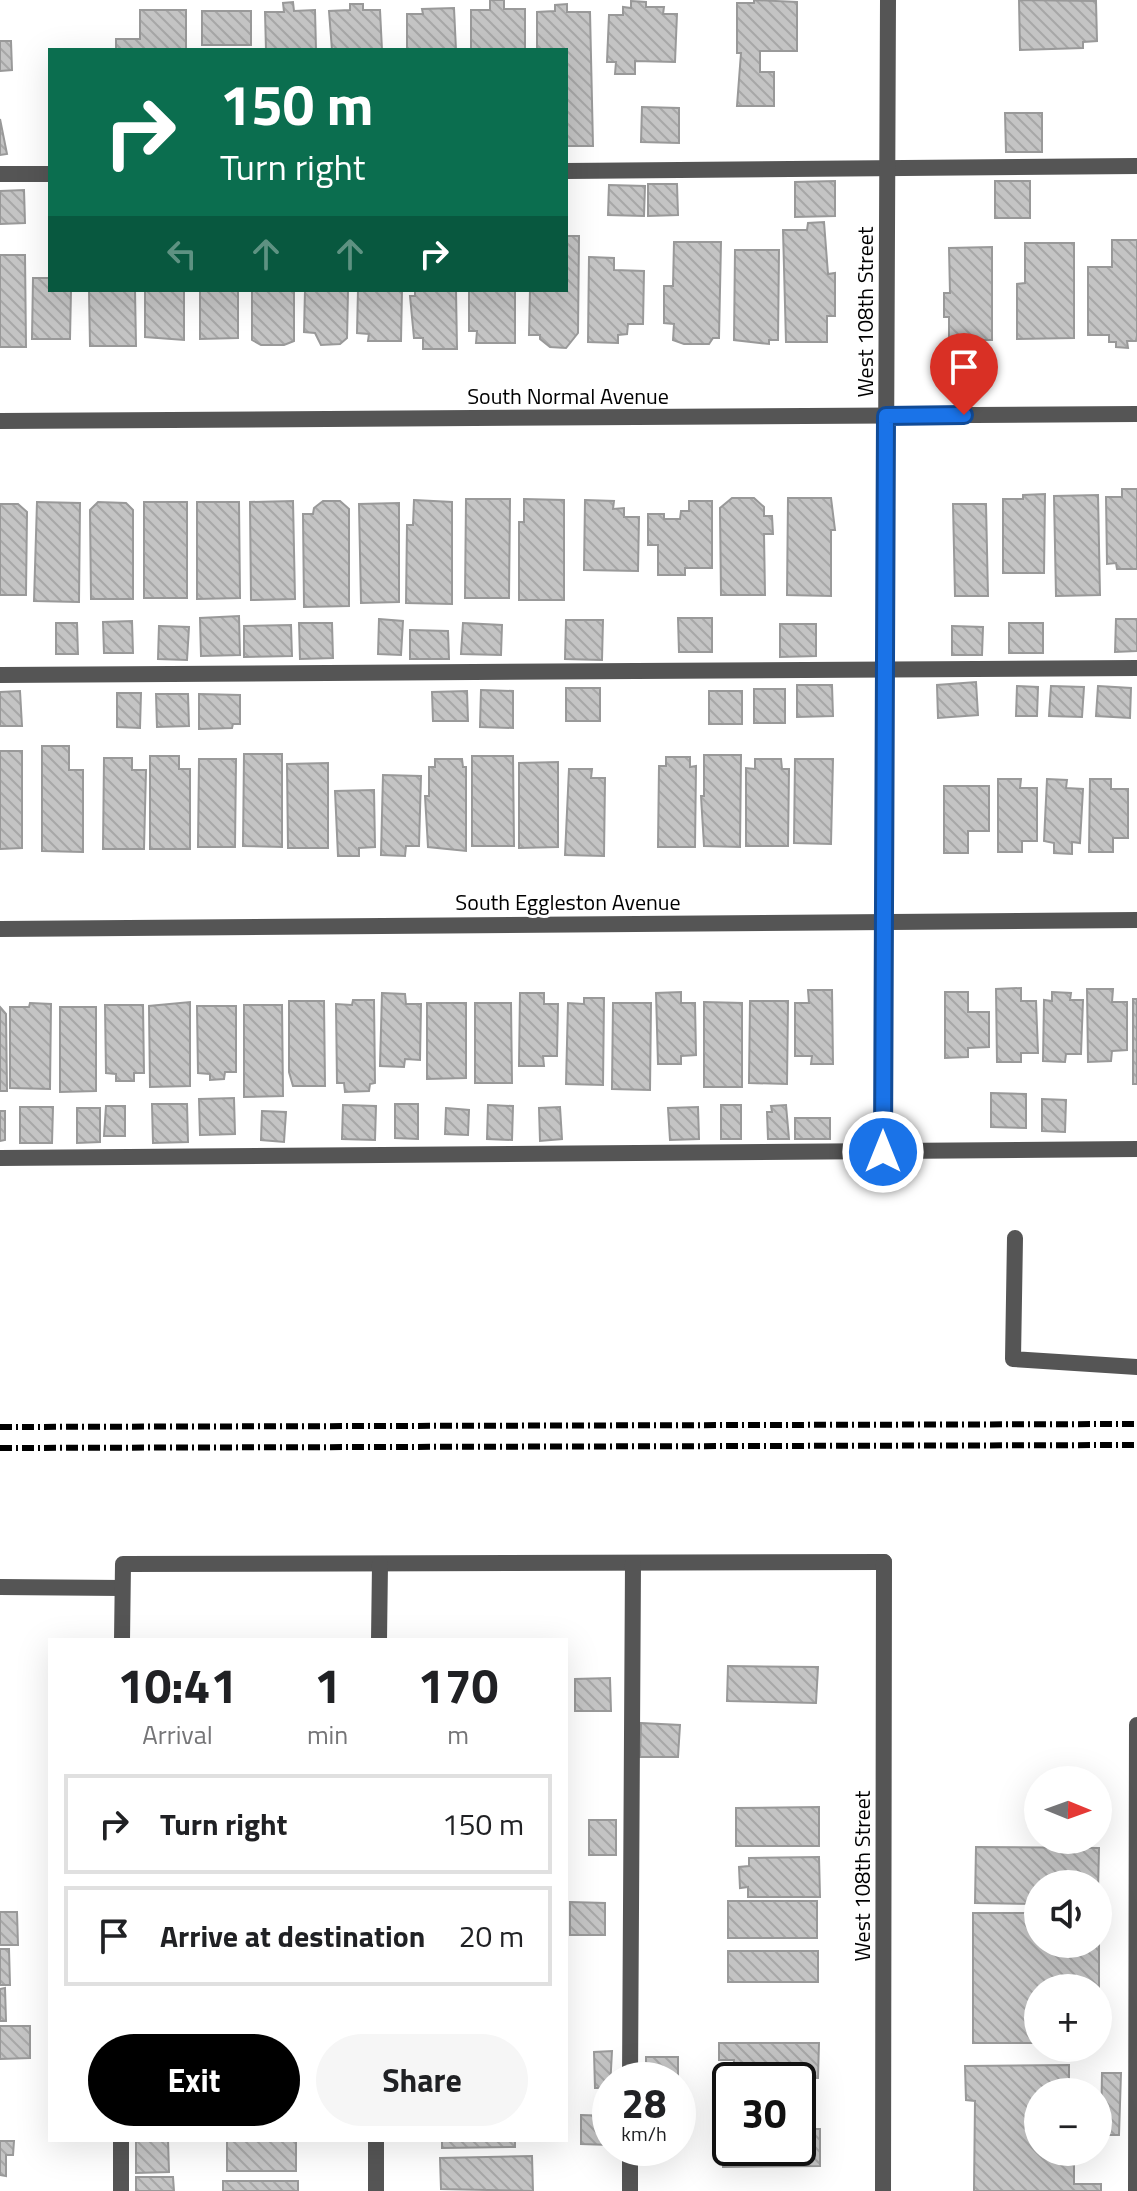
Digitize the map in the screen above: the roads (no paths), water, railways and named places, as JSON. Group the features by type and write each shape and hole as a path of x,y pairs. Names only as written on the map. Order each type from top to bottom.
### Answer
{"street":[{"name":"West 108th Street","path":"883,1152 888,0"},
{"path":"568,171 1137,166"},
{"path":"0,174 48,174"},
{"name":"South Normal Avenue","path":"0,421 1137,414"},
{"path":"0,675 1137,668"},
{"name":"South Eggleston Avenue","path":"0,929 1137,920"},
{"path":"0,1158 1137,1149"},
{"path":"1015,1238 1013,1359 1137,1367"},
{"name":"West 108th Street","path":"633,1563 884,1562 883,2191"},
{"path":"122,1638 123,1564 633,1563 630,2062"},
{"path":"379,1638 380,1564"},
{"path":"0,1587 122,1588"},
{"path":"1136,2191 1137,1725"},
{"path":"121,2142 121,2191"},
{"path":"376,2142 376,2191"},
{"path":"630,2166 630,2191"}],"railway":[{"path":"0,1427 1137,1424"},
{"path":"0,1448 1137,1445"}]}
